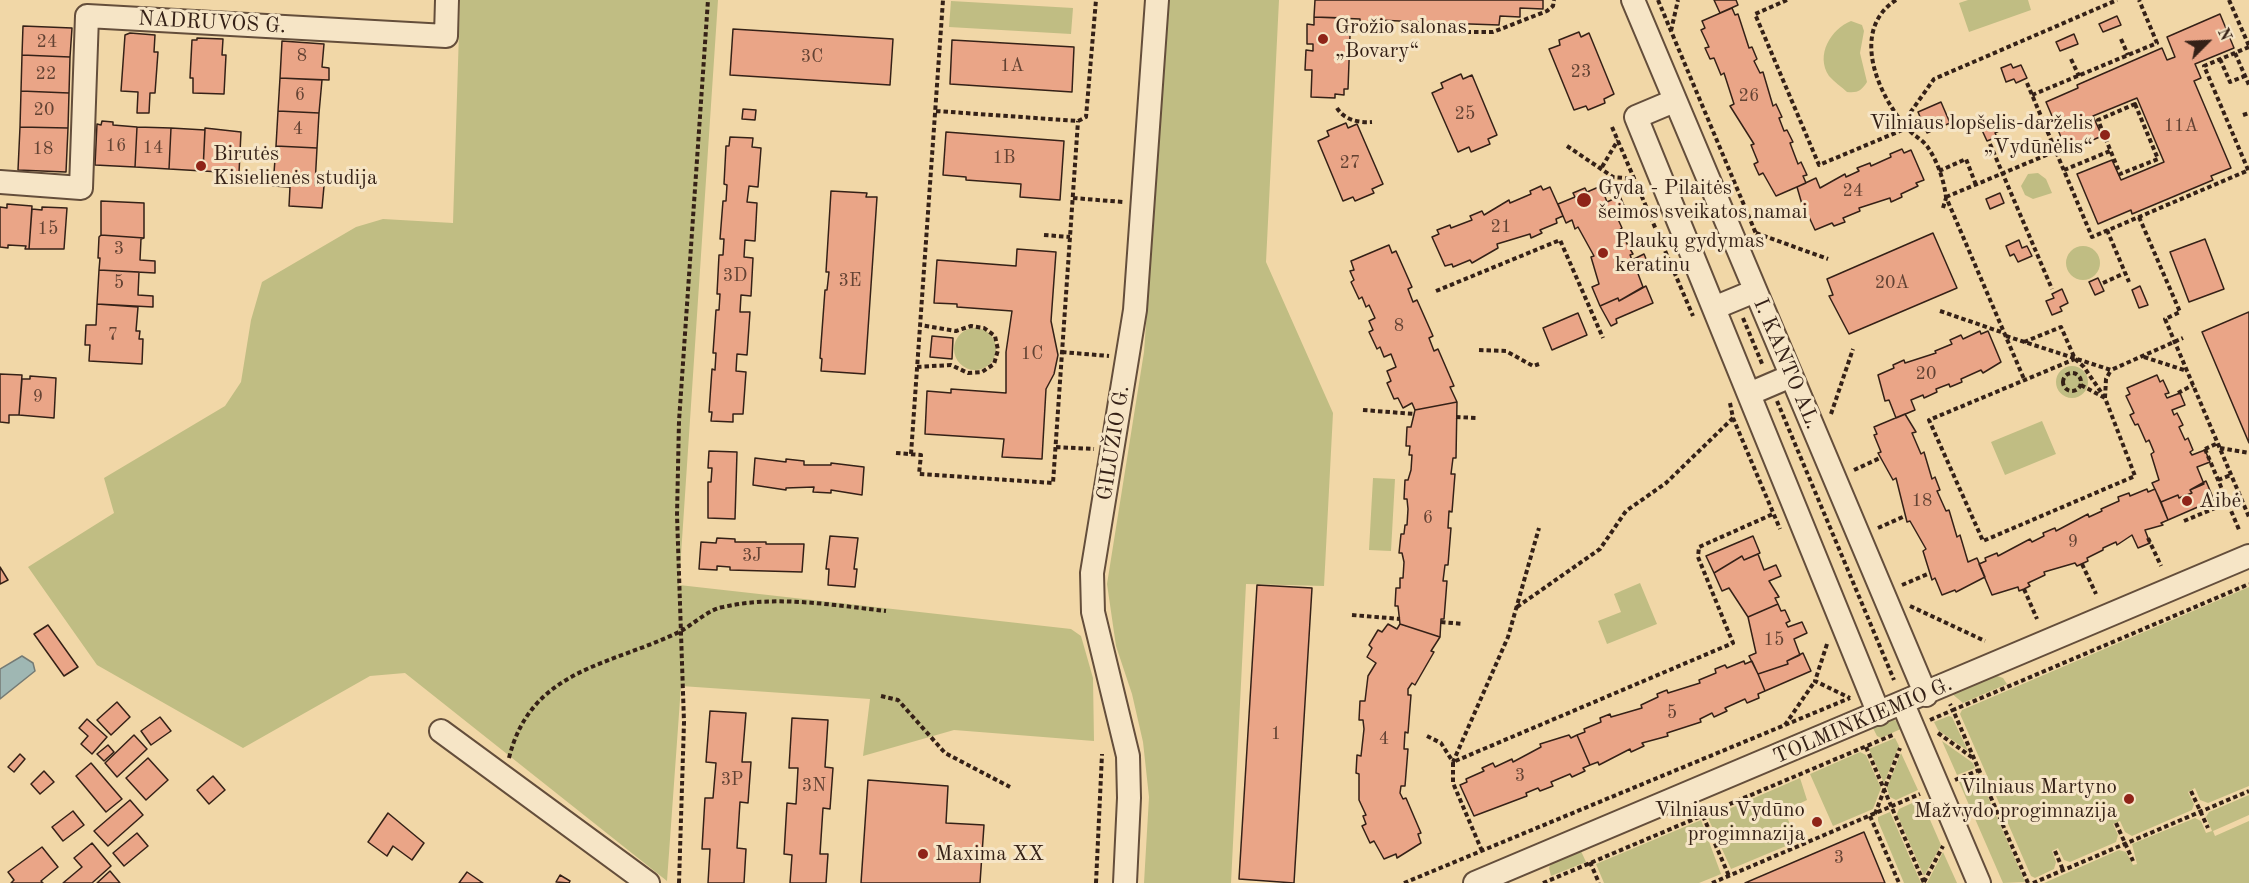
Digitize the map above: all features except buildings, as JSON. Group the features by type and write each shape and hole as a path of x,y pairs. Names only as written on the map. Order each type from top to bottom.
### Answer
{"street":[{"name":"NADRUVOS G.","path":"0,182 81,188 87,16 446,36 447,0"},
{"name":"GILUŽIO G.","path":"1125,883 1129,798 1128,756 1093,612 1092,573 1135,310 1157,0"},
{"name":"I. KANTO AL.","path":"1633,0 1926,695"},
{"path":"1674,101 1636,117 1704,314 1880,714"},
{"path":"1704,314 1755,291"},
{"path":"1739,398 1791,376"},
{"name":"TOLMINKIEMIO G.","path":"1475,883 1926,695 2249,556"},
{"path":"1903,704 1921,726 1979,883"},
{"path":"441,731 648,883"}],"path":[{"path":"679,883 684,723 677,515 679,421 708,0"},
{"path":"911,454 943,0"},
{"path":"936,111 1078,121 1086,117 1096,0"},
{"path":"1399,32 1493,32 1546,11 1553,6 1554,0"},
{"path":"1671,31 1678,0"},
{"path":"1787,0 1755,14 1819,165 1907,128"},
{"path":"1896,0 1886,7 1873,24 1870,36 1872,54 1882,88 1907,128 1929,148 1939,171 1946,197 2024,379"},
{"path":"1907,128 1910,113 1934,79 2117,0"},
{"path":"2032,95 2157,43 2139,0"},
{"path":"2027,83 2092,237 2249,171 2204,66 2249,46 2229,0"},
{"path":"2121,39 2128,55"},
{"path":"2235,53 2249,86"},
{"path":"2072,59 2079,76"},
{"path":"2220,59 2230,82 2245,76"},
{"path":"2135,104 2158,159 2120,174 2110,151 2098,120 2135,104"},
{"path":"1337,108 1341,114 1360,123 1372,122"},
{"path":"2242,115 2249,113"},
{"path":"896,453 921,455 919,474 1053,483 1078,121"},
{"path":"1612,127 1634,179 1704,314"},
{"path":"1602,167 1618,140"},
{"path":"1990,144 2052,289"},
{"path":"1567,146 1602,167 1613,177 1634,179"},
{"path":"1946,197 2056,151"},
{"path":"2064,170 2110,151"},
{"path":"1939,171 1966,159 1976,185"},
{"path":"1943,208 1946,197"},
{"path":"1073,198 1144,204"},
{"path":"2139,217 2180,312 2165,319 2249,517"},
{"path":"2107,230 2129,282"},
{"path":"1756,233 1828,259"},
{"path":"1044,235 1070,237"},
{"path":"1436,291 1560,240 1603,338"},
{"path":"2103,283 2125,273"},
{"path":"1981,294 1989,297"},
{"path":"1940,311 2024,342 2111,370"},
{"path":"917,367 951,365 968,372 982,372 994,364 998,350 995,336 984,328 971,326 956,331 920,325"},
{"path":"2024,342 2061,327 2075,359 2084,367 2105,398 2135,476 1983,541 1929,420 2075,359"},
{"path":"2105,398 2106,379 2111,370 2184,338"},
{"path":"1831,414 1853,349"},
{"path":"1479,350 1506,351 1533,366 1539,364"},
{"path":"1062,352 1128,357"},
{"path":"2143,357 2187,371"},
{"path":"2081,385 2078,389 2069,390 2066,388 2064,379 2075,374 2081,381 2081,385 2105,398"},
{"path":"2178,393 2193,385"},
{"path":"1517,607 1600,549 1626,511 1666,483 1732,418 1739,398"},
{"path":"1363,410 1415,414"},
{"path":"1456,417 1476,418"},
{"path":"1732,418 1782,536"},
{"path":"2218,443 2204,450 2240,532"},
{"path":"1056,447 1113,450"},
{"path":"2220,448 2249,453"},
{"path":"1854,470 1880,458"},
{"path":"2218,480 2231,475"},
{"path":"2184,520 2228,503"},
{"path":"1453,762 1733,643 1698,556 1699,547 1773,514"},
{"path":"1878,528 1905,516"},
{"path":"1482,851 1453,783 1453,762 1508,637 1539,528"},
{"path":"2148,538 2161,566"},
{"path":"2082,564 2096,594"},
{"path":"1902,585 1930,573"},
{"path":"2028,883 1953,710 2249,584"},
{"path":"2024,589 2037,619"},
{"path":"513,785 509,758 515,733 529,709 559,683 680,631 720,607 764,601 886,611"},
{"path":"1910,606 1985,641"},
{"path":"1352,615 1400,619"},
{"path":"1441,622 1463,624"},
{"path":"1823,633 1832,655"},
{"path":"1785,726 1815,681 1827,644"},
{"path":"1815,681 1850,699"},
{"path":"1846,687 1850,699"},
{"path":"881,696 898,700 945,753 1010,787"},
{"path":"1404,883 1850,699"},
{"path":"1921,726 1974,758"},
{"path":"1543,883 1921,726"},
{"path":"1899,883 1872,815 1921,726"},
{"path":"1427,735 1441,742 1453,762"},
{"path":"1866,747 1924,883"},
{"path":"1096,883 1101,754"},
{"path":"1955,780 1979,770"},
{"path":"2191,791 2208,828"},
{"path":"2033,883 2249,791"},
{"path":"1712,883 1921,794"},
{"path":"1703,816 1729,876"},
{"path":"2116,823 2133,861"},
{"path":"1799,833 1804,844"},
{"path":"1580,839 1599,883"},
{"path":"1924,883 1944,846"},
{"path":"2055,851 2063,870"}],"shaded area":[{"path":"460,0 718,0 679,585 1071,629 1081,636 1093,678 1094,741 954,730 863,756 870,699 681,686 667,881 405,673 370,676 243,748 97,665 28,567 114,513 104,478 225,406 241,382 251,320 262,282 356,227 383,219 453,223"},
{"path":"1169,0 1279,0 1266,262 1333,413 1324,586 1246,584 1231,883 1144,883 1149,797 1143,742 1132,694 1116,646 1107,584 1144,352"},
{"path":"1968,0 2028,0 2031,10 1969,32 1959,3"},
{"path":"951,1 1073,8 1071,34 949,27"},
{"path":"1851,21 1862,25 1864,31 1860,53 1867,82 1857,92 1847,92 1829,76 1824,60 1827,44 1832,36"},
{"path":"2038,173 2046,179 2052,193 2033,199 2025,195 2021,186 2028,174"},
{"path":"2083,246 2095,251 2100,263 2095,275 2083,280 2071,275 2066,263 2071,251"},
{"path":"975,328 990,334 996,349 990,364 975,370 960,364 954,349 960,334"},
{"path":"2072,366 2083,371 2088,382 2083,393 2072,398 2061,393 2056,382 2061,371"},
{"path":"2042,421 2056,454 2005,475 1991,442"},
{"path":"1373,478 1395,479 1391,551 1369,550"},
{"path":"1640,583 1657,624 1607,644 1598,621 1621,612 1614,594"},
{"name":"Vilniaus Martyno Mažvydo progimnazija","path":"2249,587 2249,786 2208,803 2200,800 2195,788 2188,792 2194,804 2192,810 2132,836 2125,832 2120,821 2113,824 2118,835 2116,842 2070,862 2064,860 2058,848 2052,851 2056,862 2054,869 2035,878 2031,876 1960,714 1962,710"},
{"path":"1994,675 2003,678 2007,684 1963,703 1951,693"},
{"path":"1952,717 1968,751 1938,730 1934,722"},
{"path":"1890,719 1901,722 1905,727 1881,738 1877,736 1872,726"},
{"path":"1895,738 1899,746 1884,783 1869,749"},
{"path":"1942,741 1973,763 1975,768 1957,775"},
{"path":"1860,752 1866,755 1881,788 1873,809 1833,826 1810,774"},
{"path":"1901,753 1918,790 1896,800 1890,797 1887,788"},
{"path":"1978,774 2025,882 2003,883 1959,782"},
{"path":"1800,778 1807,800 1784,811 1798,841 1731,869 1708,818"},
{"path":"2249,795 2249,815 2213,831 2215,836 2249,821 2249,883 2044,883 2119,850 2126,852 2133,865 2137,864 2132,844 2195,818 2201,821 2206,833 2212,831 2206,817 2209,812"},
{"path":"1921,799 1941,845 1924,876 1897,814 1899,809"},
{"path":"1890,812 1921,883 1904,883 1878,821 1878,817"},
{"path":"1701,820 1721,874 1699,883 1604,883 1596,864"},
{"path":"1580,849 1586,862 1551,876 1549,868 1552,861"},
{"path":"1943,852 1957,883 1927,883"}],"water":[{"path":"22,656 33,663 35,671 0,699 0,669"}],"place":[{"name":"Grožio salonas „Bovary“","path":"1323,39"},
{"name":"Vilniaus lopšelis-darželis „Vydūnėlis“","path":"2105,135"},
{"name":"Birutės Kisielienės studija","path":"201,166"},
{"name":"Gyda - Pilaitės šeimos sveikatos namai","path":"1584,200"},
{"name":"Plaukų gydymas keratinu","path":"1603,253"},
{"name":"Aibė","path":"2187,501"},
{"name":"Vilniaus Martyno Mažvydo progimnazija","path":"2129,799"},
{"name":"Vilniaus Vydūno progimnazija","path":"1817,822"},
{"name":"Maxima XX","path":"923,854"}]}
